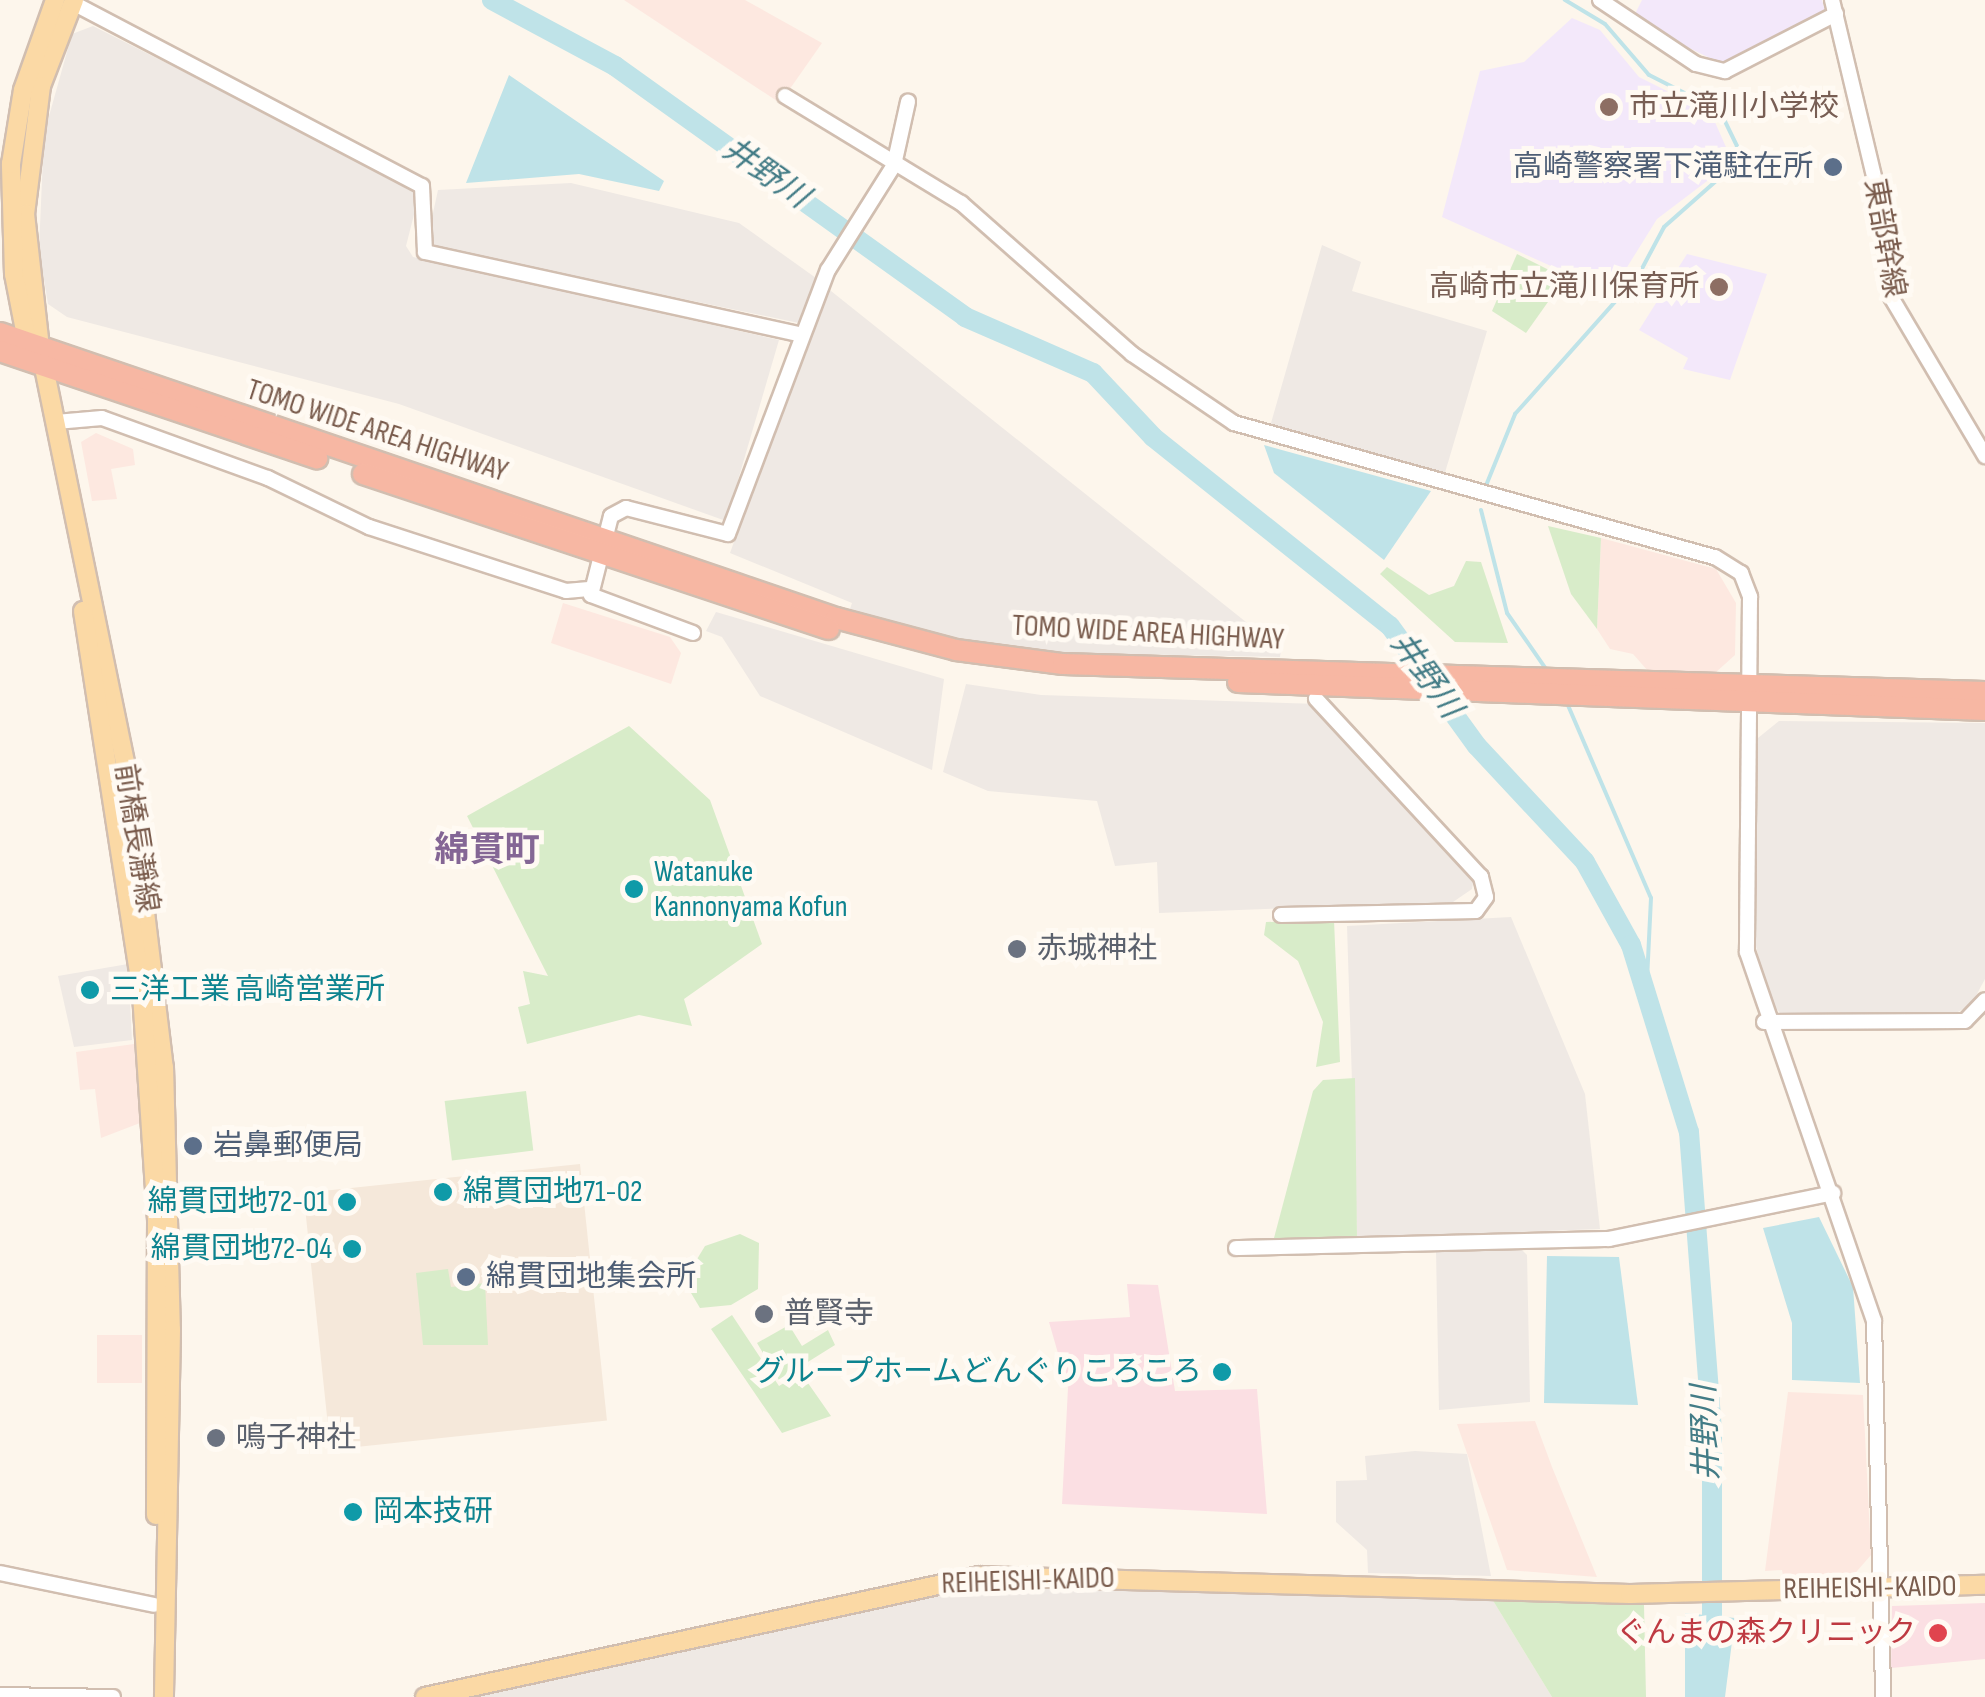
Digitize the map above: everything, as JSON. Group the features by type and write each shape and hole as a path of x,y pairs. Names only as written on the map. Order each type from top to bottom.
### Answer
{"highway":[{"name":"TOMO WIDE AREA HIGHWAY","path":"0,333 36,356"},
{"name":"TOMO WIDE AREA HIGHWAY","path":"0,351 36,356 953,661 1064,676 1336,678 1985,710"},
{"name":"TOMO WIDE AREA HIGHWAY","path":"1748,696 1985,692"}],"main road":[{"name":"前橋長瀞線","path":"67,1 41,86 27,165 36,356 105,726 142,994 157,1222 153,1697"},
{"name":"前橋長瀞線","path":"36,356 56,422 130,788 164,1067 172,1330 164,1697"},
{"name":"REIHEISHI-KAIDO","path":"425,1697 979,1576 1643,1594 1985,1585"}],"street":[{"path":"1600,0 1696,64 1725,70 1834,7"},
{"path":"67,1 422,186 426,252 802,335"},
{"name":"東部幹線","path":"1834,7 1891,297 1985,456"},
{"path":"785,96 962,203 1132,354 1234,423 1466,492 1731,563 1750,597 1747,952 1764,1022 1833,1193 1874,1321 1883,1697"},
{"path":"589,589 611,516 626,508 728,534 828,270 894,165 908,102"},
{"path":"56,422 102,418 268,478 369,527 566,591 589,589 608,605 693,632"},
{"path":"1282,915 1476,911 1486,897 1481,877 1316,699"},
{"path":"1764,1022 1965,1021 1985,1000"},
{"path":"1236,1248 1633,1234 1833,1193"},
{"path":"0,1573 154,1605"},
{"path":"0,1695 113,1697"}],"shaded area":[{"path":"624,0 745,0 822,43 780,103"},
{"path":"1642,0 1822,0 1825,11 1724,65 1632,20"},
{"path":"1572,18 1600,30 1639,77 1711,113 1729,154 1723,169 1657,219 1611,293 1442,217 1480,71 1524,62"},
{"path":"93,26 412,187 419,195 406,246 413,257 779,340 726,521 399,404 67,317 48,304 39,249 44,134 72,34"},
{"path":"571,183 739,223 816,278 799,323 437,248 428,236 438,190"},
{"path":"1322,245 1361,262 1352,291 1487,331 1444,476 1269,430"},
{"path":"1687,254 1767,274 1730,380 1683,369 1688,358 1639,330"},
{"path":"826,287 1281,650 1280,657 1065,653 959,639 849,612 852,603 730,553"},
{"path":"96,433 133,449 135,465 111,469 117,499 92,501 81,442"},
{"path":"1601,538 1716,569 1736,603 1735,655 1715,673 1648,671 1633,654 1610,649 1597,629"},
{"path":"563,603 670,637 681,653 671,684 551,643"},
{"path":"716,612 944,679 932,770 760,696 722,637 706,631"},
{"path":"966,684 1041,695 1319,704 1474,877 1472,889 1453,902 1159,913 1157,862 1115,866 1097,801 988,791 943,772"},
{"path":"1779,721 1985,723 1985,979 1971,1005 1954,1014 1780,1013 1767,998 1754,936 1758,738"},
{"path":"1511,917 1585,1094 1600,1229 1357,1238 1347,926"},
{"path":"128,964 132,1040 74,1047 58,976"},
{"path":"134,1044 140,1123 101,1138 95,1089 80,1090 76,1052"},
{"path":"580,1164 607,1421 330,1450 304,1193"},
{"path":"1519,1247 1527,1255 1530,1402 1439,1410 1436,1250"},
{"path":"1127,1284 1158,1285 1175,1391 1257,1389 1267,1514 1062,1504 1068,1388 1049,1322 1130,1317"},
{"path":"97,1335 142,1335 142,1383 97,1383"},
{"path":"1788,1392 1863,1395 1871,1555 1851,1578 1784,1580 1782,1570 1765,1571"},
{"path":"1535,1421 1597,1577 1507,1570 1457,1424"},
{"path":"1415,1451 1467,1454 1491,1576 1368,1573 1367,1550 1336,1522 1336,1481 1367,1480 1365,1456"},
{"path":"1079,1582 1492,1599 1552,1697 462,1697 920,1596"},
{"name":"ぐんまの森クリニック","path":"1985,1603 1985,1659 1891,1668 1892,1606"}],"green space":[{"path":"1517,254 1565,278 1526,333 1492,311"},
{"path":"1548,526 1601,538 1597,629 1571,594"},
{"path":"1466,561 1481,562 1508,643 1455,642 1380,574 1387,567 1429,595 1454,586"},
{"path":"629,726 710,800 762,944 684,999 692,1026 639,1015 527,1044 518,1007 530,1004 523,971 548,976 467,816"},
{"path":"1334,920 1340,1062 1316,1067 1323,1022 1298,961 1264,935 1266,922"},
{"path":"1355,1078 1357,1238 1274,1238 1313,1091 1323,1080"},
{"path":"526,1091 533,1151 452,1161 445,1101"},
{"path":"740,1234 759,1243 758,1289 731,1305 700,1308 685,1283 691,1269 705,1246"},
{"path":"448,1269 451,1287 485,1283 488,1345 423,1345 416,1273"},
{"path":"732,1315 779,1386 801,1373 831,1416 782,1433 711,1329"},
{"path":"789,1325 802,1346 828,1330 835,1345 779,1380 757,1343"},
{"path":"1492,1599 1644,1605 1646,1697 1552,1697"}],"water":[{"path":"509,75 664,181 659,191 579,174 466,183"},
{"path":"1264,445 1431,491 1384,560 1274,473"},
{"path":"1819,1217 1853,1287 1860,1383 1792,1380 1792,1323 1763,1228"},
{"path":"1547,1256 1619,1257 1638,1405 1544,1403"},
{"path":"1685,1613 1735,1618 1725,1697 1685,1697"}],"waterway":[{"name":"井野川","path":"492,0 615,66 965,317 1093,373 1153,437 1390,626 1477,746 1585,862 1631,945 1689,1132 1712,1432 1712,1697"},
{"path":"1485,488 1515,414 1638,276 1664,227 1734,165 1737,146 1720,111 1649,75 1605,24 1565,0"},
{"path":"1481,510 1507,613 1546,669"},
{"path":"1567,703 1651,898 1646,999"}],"place":[{"name":"市立滝川小学校","path":"1609,107"},
{"name":"高崎警察署下滝駐在所","path":"1833,167"},
{"name":"高崎市立滝川保育所","path":"1719,287"},
{"name":"Watanuke Kannonyama Kofun","path":"634,889"},
{"name":"赤城神社","path":"1017,949"},
{"name":"三洋工業 高崎営業所","path":"90,990"},
{"name":"岩鼻郵便局","path":"193,1146"},
{"name":"綿貫団地71-02","path":"443,1192"},
{"name":"綿貫団地72-01","path":"347,1202"},
{"name":"綿貫団地72-04","path":"352,1249"},
{"name":"綿貫団地集会所","path":"466,1277"},
{"name":"普賢寺","path":"764,1314"},
{"name":"グループホームどんぐりころころ","path":"1222,1372"},
{"name":"鳴子神社","path":"216,1438"},
{"name":"岡本技研","path":"353,1512"},
{"name":"ぐんまの森クリニック","path":"1938,1633"}],"district":[{"name":"綿貫町","path":"487,851"}]}
